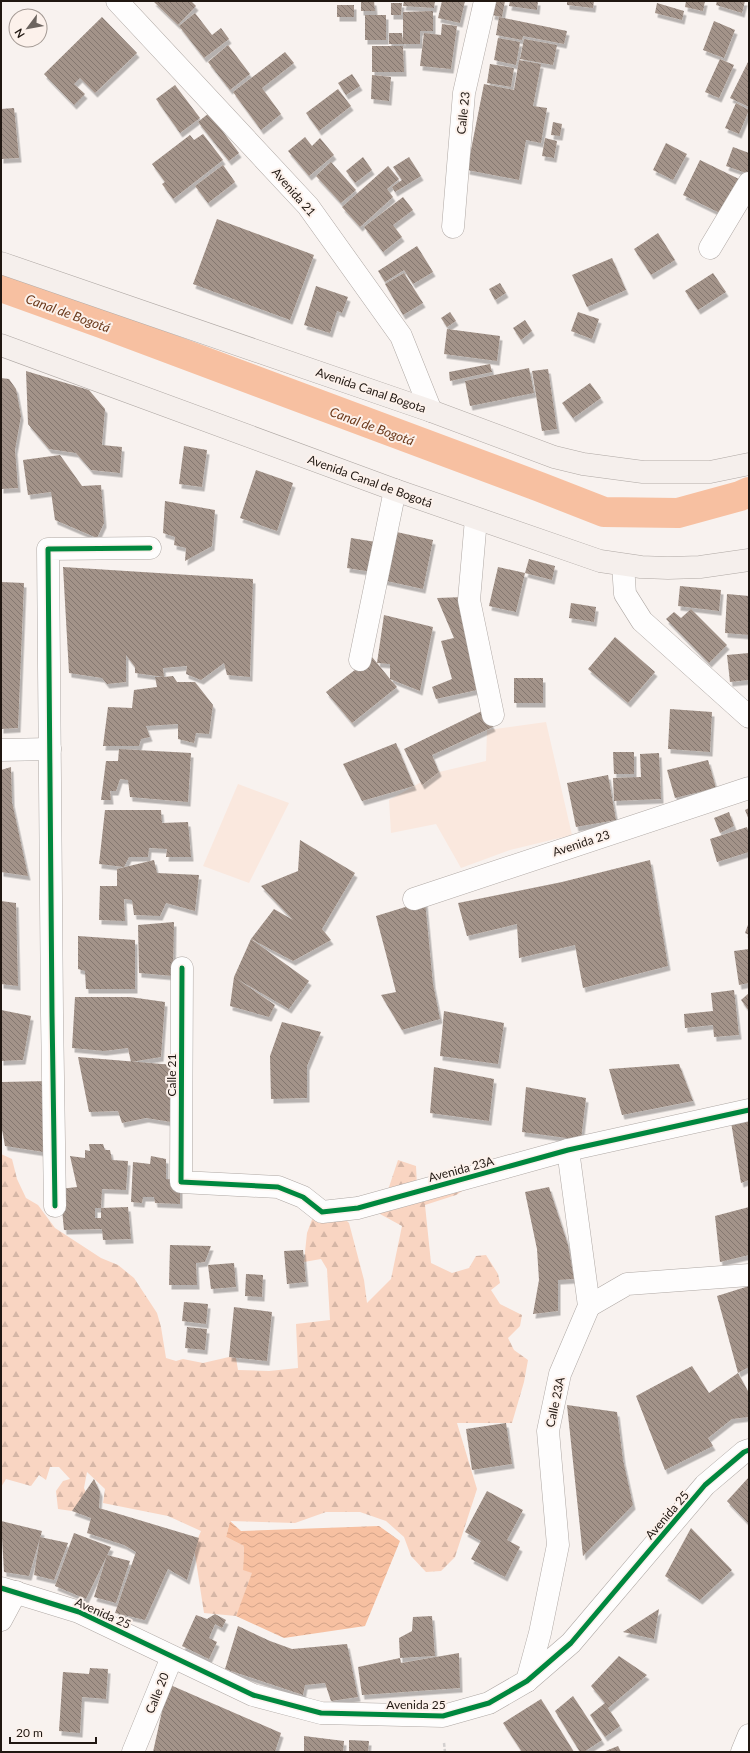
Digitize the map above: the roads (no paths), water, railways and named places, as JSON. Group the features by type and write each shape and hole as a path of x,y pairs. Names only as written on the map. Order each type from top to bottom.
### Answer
{"main road":[{"name":"Avenida Canal Bogota","path":"1,263 431,411 554,457 583,464 643,472 679,474 710,472 749,464"},
{"name":"Avenida Canal de Bogotá","path":"1,345 395,490 600,561 623,565 668,568 700,567 749,560"}],"street":[{"name":"Avenida 21","path":"117,1 308,206 401,336 431,411"},
{"name":"Calle 23","path":"453,227 464,93 485,1"},
{"path":"710,248 749,183"},
{"path":"360,660 395,490"},
{"path":"476,519 469,600 493,716"},
{"path":"56,1206 52,1005 48,549 150,548"},
{"path":"623,565 625,594 642,621 749,717"},
{"path":"1,750 50,749"},
{"name":"Avenida 23","path":"414,899 749,788"},
{"name":"Calle 21","path":"181,1182 182,968"},
{"name":"Avenida 23A","path":"181,1182 278,1187 303,1197 322,1212 358,1208 568,1150 749,1110"},
{"path":"568,1150 589,1306 627,1284 749,1275"},
{"name":"Calle 23A","path":"527,1681 540,1633 558,1545 548,1431 560,1374 589,1306"},
{"name":"Avenida 25","path":"8,1590 79,1612 253,1695 320,1713 443,1716 489,1703 527,1681 570,1643 705,1485 744,1452 749,1450"},
{"path":"1,1620 8,1590"},
{"name":"Calle 20","path":"133,1752 172,1657"},
{"path":"742,1752 749,1735"}],"water":[{"path":"230,1521 241,1531 379,1526 400,1541 365,1626 284,1638 236,1616 252,1573 243,1570 244,1546 226,1537"}],"waterway":[{"name":"Canal de Bogotá","path":"1,287 101,323 604,512 678,513 740,496 749,492"}]}
